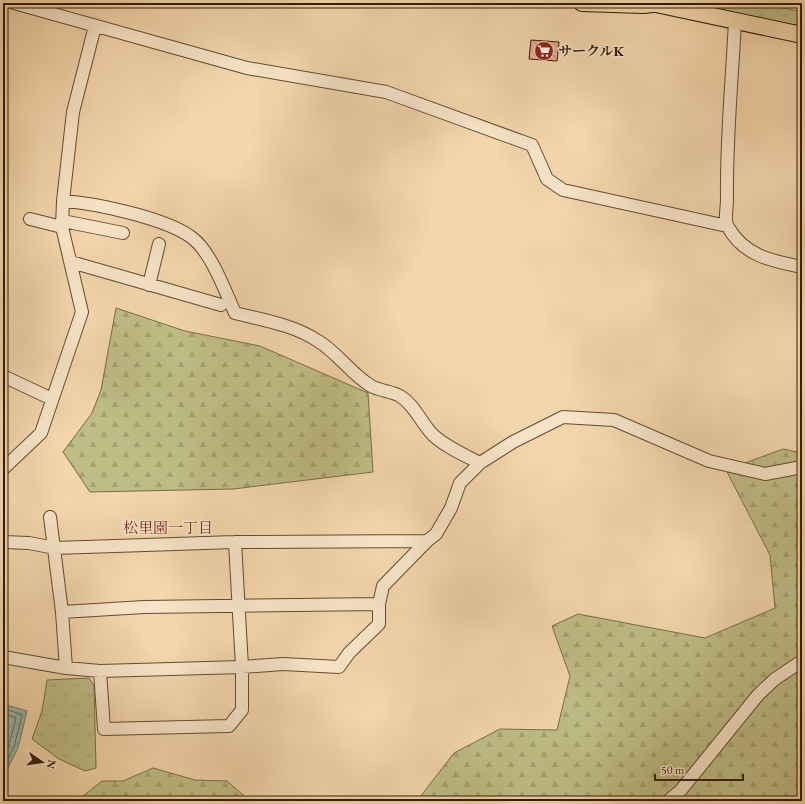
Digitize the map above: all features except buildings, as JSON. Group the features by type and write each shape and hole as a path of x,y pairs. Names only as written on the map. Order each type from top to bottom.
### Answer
{"main road":[{"path":"582,3 658,4 802,35"}],"street":[{"path":"14,3 247,68 386,92 532,145 547,179 563,190 727,226"},
{"path":"735,21 726,179 727,226 741,244 756,256 773,262 802,267"},
{"path":"3,469 41,433 82,312 62,224 63,201 73,112 95,26"},
{"path":"63,201 95,205 157,221 192,237 211,261 235,313 286,326 318,340 353,374 372,387 399,396 414,409 433,434 443,443 480,463"},
{"path":"30,219 123,233"},
{"path":"149,284 159,244"},
{"path":"71,262 221,305"},
{"path":"3,376 52,399"},
{"path":"4,654 66,668 100,671 242,667 283,664 339,667 349,653 379,624 379,604 383,586 427,541 436,534 450,508 460,483 480,463 513,442 563,417 614,420 709,461 765,474 802,467"},
{"path":"50,517 62,612 66,668"},
{"path":"3,542 29,543 55,548 235,542 427,541"},
{"path":"100,671 104,729 228,726 242,710 242,667 235,542"},
{"path":"62,612 144,607 379,604"},
{"path":"668,801 686,784 758,695 775,679 802,661"}],"green space":[{"path":"708,3 761,3 802,12 802,31 711,8"},
{"path":"116,308 185,331 260,346 368,393 373,472 233,489 90,492 63,452 92,413 101,390"},
{"path":"783,449 802,453 802,801 417,801 454,753 500,729 557,730 570,676 552,626 578,614 705,638 775,608 770,555 726,470"},
{"path":"89,678 94,686 96,768 85,771 59,759 32,739 42,711 47,680"},
{"path":"153,768 195,780 227,781 250,801 77,801 102,781 123,781"}],"water":[{"path":"3,704 27,711 18,748 3,777"}],"place":[{"name":"サークルK","path":"544,51"}],"district":[{"name":"松里園一丁目","path":"168,527"}]}
